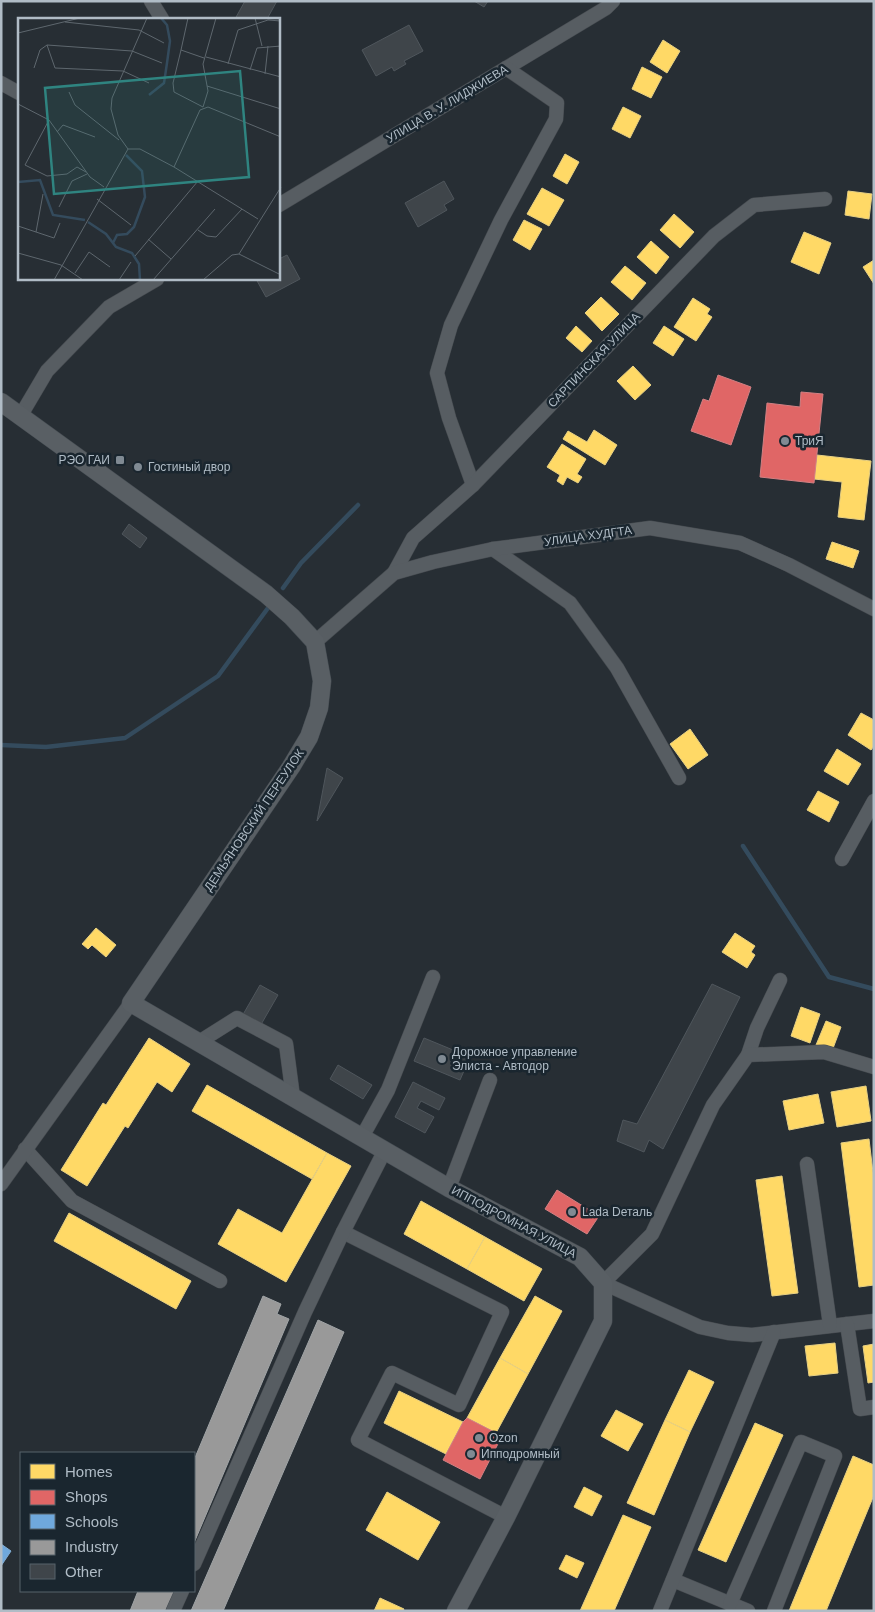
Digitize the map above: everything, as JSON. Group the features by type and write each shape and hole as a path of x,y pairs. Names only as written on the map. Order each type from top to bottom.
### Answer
{"main road":[{"name":"ДЕМЬЯНОВСКИЙ ПЕРЕУЛОК","path":"1,402 266,594 292,616 314,642 322,681 319,708 309,737 291,767 131,1002"},
{"name":"ИППОДРОМНАЯ УЛИЦА","path":"131,1002 449,1188 580,1257 602,1283"},
{"path":"456,1611 506,1517 603,1321 602,1283"}],"street":[{"path":"152,1 161,18"},
{"name":"УЛИЦА В. У. ЛИДЖИЕВА","path":"280,204 506,68 605,3"},
{"path":"473,485 449,418 437,373 452,325 501,220 556,119 557,104 506,68"},
{"path":"1,83 18,92"},
{"name":"САРПИНСКАЯ УЛИЦА","path":"394,574 413,538 473,485 714,236 754,205 825,198"},
{"path":"21,415 47,371 110,307 141,284 154,280"},
{"name":"УЛИЦА ХУДГТА","path":"314,642 394,574 433,562 493,549 650,528 740,543 874,609"},
{"path":"493,549 570,603 617,668 678,778"},
{"path":"842,859 874,801"},
{"path":"362,1137 388,1090 434,977"},
{"path":"780,980 748,1055 713,1105 652,1234 602,1283 700,1327 728,1333 752,1334 874,1321"},
{"name":"ДЕМЬЯНОВСКИЙ ПЕРЕУЛОК","path":"1,1184 131,1002"},
{"path":"199,1042 237,1018 286,1044 293,1098"},
{"path":"748,1055 824,1052 874,1067"},
{"path":"449,1188 490,1080"},
{"path":"25,1149 72,1200 220,1281"},
{"path":"195,1562 305,1312 385,1150"},
{"path":"807,1164 830,1325"},
{"path":"343,1232 502,1312 458,1405 392,1373 358,1440 506,1517"},
{"path":"847,1324 860,1409 874,1407"},
{"path":"660,1611 774,1332"},
{"path":"730,1604 801,1442 835,1456 774,1611"},
{"path":"673,1580 748,1611"},
{"path":"173,1611 182,1592"}],"building: Homes":[{"path":"663,40 680,51 667,73 650,62"},
{"path":"642,67 662,77 651,98 632,89"},
{"path":"623,107 641,116 630,138 612,129"},
{"path":"565,154 579,162 567,184 553,176"},
{"path":"542,188 564,200 549,226 527,214"},
{"path":"848,191 872,194 869,219 845,215"},
{"path":"674,214 694,232 680,248 660,230"},
{"path":"524,220 542,229 530,250 513,240"},
{"path":"804,232 831,243 819,274 791,262"},
{"path":"651,241 669,257 656,274 637,257"},
{"path":"874,260 874,284 863,267"},
{"path":"625,266 646,283 632,300 611,282"},
{"path":"601,297 619,314 602,331 585,313"},
{"path":"693,298 710,309 707,314 712,317 696,341 674,327"},
{"path":"576,326 592,341 582,352 566,338"},
{"path":"664,326 684,339 673,356 653,343"},
{"path":"633,366 651,385 635,400 617,381"},
{"path":"594,430 617,445 605,465 563,439 568,431 587,442"},
{"path":"562,444 586,459 577,474 582,477 578,483 567,477 563,485 557,481 560,475 547,467"},
{"path":"817,455 871,461 864,520 838,517 842,482 814,479"},
{"path":"832,542 859,551 853,568 826,559"},
{"path":"861,713 874,720 874,746 871,750 848,735"},
{"path":"690,729 708,755 688,769 670,744"},
{"path":"837,749 861,764 848,785 824,771"},
{"path":"818,791 839,802 829,822 807,810"},
{"path":"96,928 116,945 106,957 92,945 88,949 82,944"},
{"path":"735,933 755,946 751,952 755,955 747,968 722,952"},
{"path":"801,1007 820,1014 810,1043 791,1036"},
{"path":"826,1021 841,1027 832,1051 816,1045"},
{"path":"149,1038 190,1064 172,1092 157,1082 128,1128 125,1126 87,1186 61,1170 103,1103 106,1105"},
{"path":"207,1085 327,1153 312,1179 192,1111"},
{"path":"866,1086 871,1121 837,1127 831,1092"},
{"path":"818,1094 824,1123 789,1130 783,1101"},
{"path":"869,1139 874,1181 874,1285 859,1287 841,1143"},
{"path":"327,1153 351,1166 286,1282 218,1244 238,1209 282,1233"},
{"path":"782,1176 798,1293 772,1296 756,1180"},
{"path":"421,1201 485,1237 467,1269 404,1234"},
{"path":"69,1213 191,1281 176,1309 54,1241"},
{"path":"485,1237 542,1269 524,1301 467,1269"},
{"path":"535,1296 562,1311 528,1374 500,1358"},
{"path":"835,1343 838,1373 809,1376 805,1346"},
{"path":"874,1344 874,1382 868,1383 863,1346"},
{"path":"500,1358 528,1374 496,1433 467,1418"},
{"path":"689,1370 714,1382 690,1432 665,1420"},
{"path":"399,1391 463,1422 446,1454 384,1423"},
{"path":"616,1410 643,1424 628,1451 601,1436"},
{"path":"665,1420 690,1432 654,1515 627,1503"},
{"path":"755,1423 783,1435 726,1562 698,1550"},
{"path":"853,1456 874,1465 874,1495 826,1611 789,1611"},
{"path":"584,1487 602,1496 592,1516 574,1507"},
{"path":"387,1492 440,1522 418,1560 366,1530"},
{"path":"623,1515 651,1527 614,1611 580,1611"},
{"path":"566,1555 584,1563 577,1578 559,1569"},
{"path":"380,1598 404,1609 403,1611 374,1611"}],"building: Shops":[{"path":"718,375 751,387 731,445 691,431 703,399 709,401"},
{"path":"801,392 823,394 814,483 760,477 767,403 800,407"},
{"name":"Lada Dеталь","path":"557,1190 599,1216 587,1234 545,1209"},
{"path":"467,1418 502,1436 480,1479 443,1460"}],"building: Schools":[{"path":"1,1544 11,1551 1,1566"}],"building: Industry":[{"path":"263,1296 281,1304 277,1314 289,1319 195,1541 195,1458"},
{"path":"318,1320 344,1332 223,1611 191,1611"},
{"path":"138,1592 174,1592 165,1611 130,1611"}],"building: Other":[{"path":"245,1 277,1 268,18 236,18"},
{"path":"474,1 488,1 484,7"},
{"path":"409,25 423,51 404,61 406,64 394,71 392,67 376,76 362,50"},
{"path":"444,181 454,199 444,205 447,210 418,227 405,203"},
{"path":"287,255 300,279 266,297 257,280 280,280 280,258"},
{"path":"129,524 147,538 140,548 122,534"},
{"path":"327,768 343,778 317,821"},
{"path":"712,984 740,997 663,1149 649,1140 644,1152 617,1141 623,1120 637,1124"},
{"path":"260,985 278,995 259,1028 241,1018"},
{"name":"Дорожное управление Элиста - Автодор","path":"424,1038 470,1057 460,1080 414,1061"},
{"path":"338,1065 372,1085 363,1099 330,1079"},
{"path":"413,1082 445,1098 439,1110 421,1101 417,1108 434,1117 425,1133 395,1117"}],"waterway":[{"path":"283,588 301,563 358,505"},
{"path":"1,745 46,747 125,738 218,676 268,608"},
{"path":"743,846 829,977 874,989"}],"place":[{"name":"ТриЯ","path":"785,441"},
{"name":"РЭО ГАИ","path":"120,460"},
{"name":"Гостиный двор","path":"138,467"},
{"name":"Дорожное управление Элиста - Автодор","path":"442,1059"},
{"name":"Lada Dеталь","path":"572,1212"},
{"name":"Ozon","path":"479,1438"},
{"name":"Ипподромный","path":"471,1454"}]}
